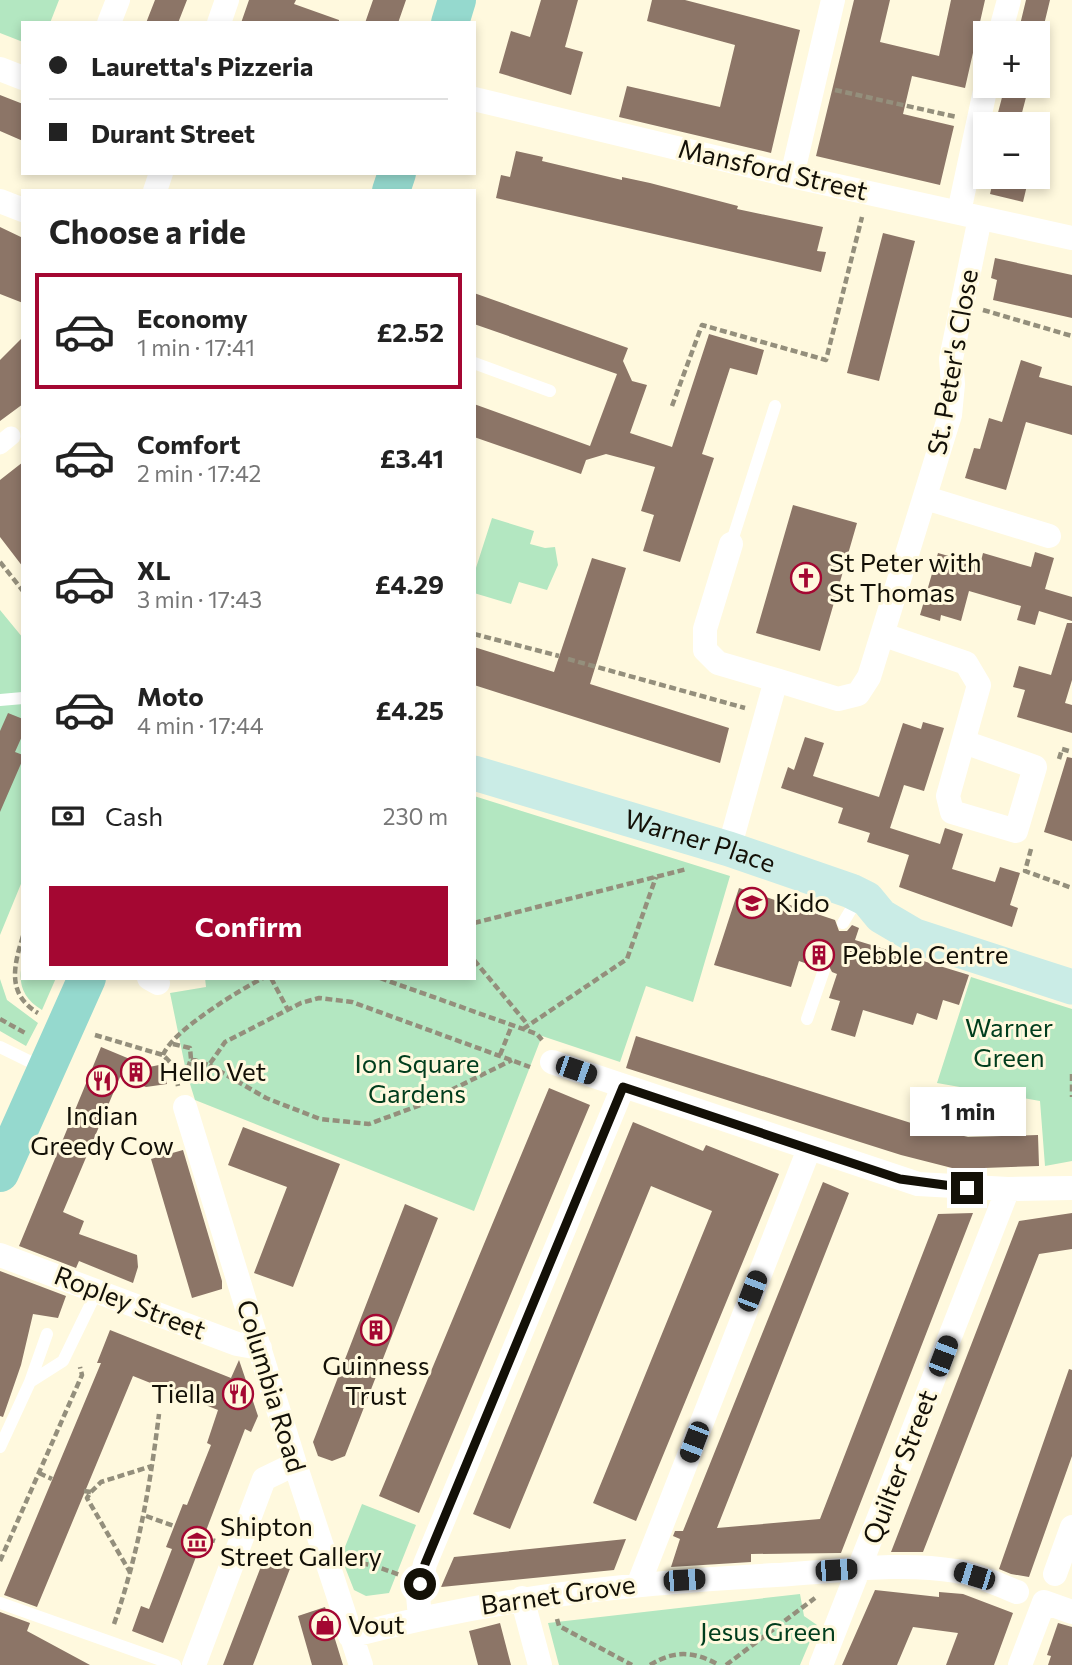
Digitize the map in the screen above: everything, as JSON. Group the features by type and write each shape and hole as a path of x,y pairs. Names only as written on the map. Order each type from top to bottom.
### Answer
{"main road":[{"path":"451,21 457,0"},
{"name":"Warner Place","path":"476,774 729,849 851,909 881,916 915,936 1072,987"},
{"path":"0,1173 39,1053 86,980"}],"street":[{"path":"110,21 118,0"},
{"path":"220,21 228,0"},
{"path":"792,176 833,0"},
{"path":"1003,21 1009,0"},
{"path":"0,69 21,77"},
{"name":"Mansford Street","path":"476,99 792,176 1072,238"},
{"name":"St. Peter's Close","path":"776,680 838,699 858,694 870,677 950,415 953,384 951,359 962,304 973,175"},
{"path":"0,201 21,209"},
{"path":"926,498 1049,536"},
{"path":"729,849 776,680 718,663 705,650 705,629 731,544"},
{"path":"884,635 966,663 979,685 964,742"},
{"path":"551,1062 918,1184 1008,1189 1072,1188"},
{"path":"420,1618 420,1584 425,1564 623,1087"},
{"name":"Columbia Road","path":"182,1098 295,1464 361,1665"},
{"path":"639,1583 809,1149"},
{"name":"Quilter Street","path":"821,1665 1008,1189"},
{"name":"Ropley Street","path":"0,1255 237,1344 260,1348"},
{"path":"194,1665 264,1479 295,1464"},
{"path":"1055,1574 1072,1527"},
{"name":"Barnet Grove","path":"350,1636 420,1618 549,1594 639,1583 861,1568 960,1572 1017,1592"},
{"path":"522,1598 540,1665"},
{"path":"1020,1665 1044,1602 1072,1612"}],"lane":[{"path":"476,364 550,391"},
{"path":"731,544 775,406"},
{"path":"0,700 21,698"},
{"path":"807,1018 824,970"},
{"path":"0,1047 39,1053"},
{"path":"30,1382 62,1361 97,1291"},
{"path":"0,1447 30,1382 47,1334"},
{"path":"0,1603 175,1665"}],"path":[{"path":"814,87 973,121"},
{"path":"672,406 702,325 826,360 868,192"},
{"path":"962,304 1072,336"},
{"path":"0,562 21,588"},
{"path":"476,635 559,656"},
{"path":"568,659 766,714"},
{"path":"1035,837 1025,871 1072,888"},
{"path":"476,922 656,877 691,867 692,864"},
{"path":"386,980 512,1025 526,1027 627,959 656,877"},
{"path":"21,943 12,973 24,1002 43,1015"},
{"path":"209,1065 225,1042 318,998 352,1002 540,1070 551,1062 541,1038 526,1027 476,963"},
{"path":"163,1055 169,1043 217,1004 259,980"},
{"path":"272,980 288,1010"},
{"path":"0,1019 39,1053"},
{"path":"500,1055 512,1025"},
{"path":"101,1038 163,1055 173,1066 182,1098"},
{"path":"173,1044 190,1048 191,1059 182,1098"},
{"path":"191,1059 209,1065 266,1098 320,1119 369,1124 423,1104 512,1060"},
{"path":"1072,1074 1072,1097"},
{"path":"0,1561 82,1375 79,1362"},
{"path":"107,1642 131,1575 146,1516 159,1413"},
{"path":"131,1575 88,1498 88,1492 94,1485 153,1466"},
{"path":"39,1473 52,1479"},
{"path":"146,1516 174,1527"},
{"path":"348,1561 372,1565 420,1584"},
{"path":"726,1665 801,1611 825,1589 842,1612"},
{"path":"549,1594 559,1626 632,1665"},
{"path":"650,1665 677,1653 692,1653 719,1665"}],"green space":[{"path":"0,0 59,0 51,21 21,21 21,41 0,33"},
{"path":"492,518 534,531 530,544 545,548 555,547 558,565 547,590 519,582 511,604 476,594 476,568"},
{"path":"0,610 21,636 21,884 0,935"},
{"name":"Ion Square Gardens","path":"476,797 730,876 693,1002 646,986 620,1062 542,1036 474,1211 195,1100 186,1071 170,993 206,987 205,980 476,980"},
{"name":"Warner Green","path":"971,977 1072,1009 1072,1161 1045,1166 1040,1101 937,1083"},
{"path":"0,979 7,1000 38,1023 26,1046 0,1031"},
{"path":"55,980 42,1010 26,995 21,982"},
{"path":"362,1504 416,1525 389,1593 366,1596 354,1590 341,1557"},
{"name":"Jesus Green","path":"800,1594 804,1616 817,1625 800,1665 559,1665 548,1623"}],"building":[{"path":"155,0 187,0 179,21 147,21"},
{"path":"249,0 296,0 294,4 339,20 339,21 242,21"},
{"path":"373,0 406,0 399,21 366,21"},
{"path":"541,0 578,0 565,47 583,52 571,95 499,73 511,31 530,37"},
{"path":"652,0 685,0 800,30 771,153 619,117 627,86 720,107 735,45 647,21"},
{"path":"854,0 890,0 880,42 939,56 951,0 985,0 980,21 973,21 973,53 965,88 912,76 903,114 954,126 940,185 816,156"},
{"path":"1026,0 1050,0 1045,21 1021,21"},
{"path":"0,95 21,103 21,140 0,131"},
{"path":"1002,98 1026,98 1022,112 998,112"},
{"path":"516,151 543,157 542,161 622,180 622,177 650,183 738,206 737,209 823,227 817,251 826,252 821,272 496,198 501,175 510,177"},
{"path":"991,189 1026,189 1023,202 990,194"},
{"path":"0,227 21,237 21,302 0,294"},
{"path":"883,233 915,241 879,381 847,373"},
{"path":"995,258 1072,275 1072,318 993,300 997,280 991,278"},
{"path":"476,294 628,348 623,361 632,381 647,385 630,433 672,447 709,334 764,350 757,375 730,368 702,454 714,458 680,562 643,551 654,515 641,511 655,467 606,454 586,460 581,474 476,438 476,405 590,446 617,374 476,325"},
{"path":"21,339 21,405 0,421 0,360"},
{"path":"1021,360 1042,367 1039,377 1072,386 1072,435 1026,422 1006,490 965,478 974,448 980,449 989,418 1002,422"},
{"path":"21,464 21,564 0,537 0,480"},
{"name":"St Peter with St Thomas","path":"793,505 857,523 820,651 756,633"},
{"path":"1035,552 1054,558 1045,589 1072,597 1072,621 1039,611 1035,625 1017,620 1021,606 969,591 961,621 941,615 940,621 920,615 938,553 980,565 983,553 1031,567"},
{"path":"592,558 626,568 590,684 729,728 720,763 476,686 476,648 554,672"},
{"path":"1067,623 1072,623 1072,680 1065,703 1072,705 1072,733 1017,717 1025,690 1013,687 1019,666 1051,675"},
{"path":"8,713 21,718 21,738 15,752 21,754 21,764 0,812 0,731"},
{"path":"923,722 944,728 924,791 904,785 890,828 940,844 945,828 963,834 952,869 995,882 1000,867 1020,873 1010,905 1018,908 1012,927 899,887 909,855 867,842 870,833 838,823 843,808 781,788 788,767 794,770 805,737 824,743 813,776 879,797 903,723 921,729"},
{"path":"1067,757 1072,758 1072,841 1044,832"},
{"path":"739,888 835,920 839,931 847,931 852,925 859,928 855,940 969,975 959,1005 943,1000 937,1020 917,1013 913,1025 863,1010 855,1037 831,1030 840,1001 829,998 837,974 832,972 827,962 816,967 799,961 791,987 714,965"},
{"path":"636,1036 911,1123 968,1137 1038,1135 1039,1166 956,1169 901,1155 626,1068"},
{"path":"101,1047 149,1067 164,1064 167,1084 146,1087 120,1077 63,1212 84,1221 79,1234 137,1255 138,1267 133,1283 79,1261 76,1268 19,1246"},
{"path":"549,1088 590,1105 419,1513 379,1496"},
{"path":"633,1122 703,1151 706,1145 779,1174 636,1521 593,1503 712,1211 651,1186 510,1529 473,1514"},
{"path":"243,1127 340,1164 293,1287 254,1273 287,1187 228,1165"},
{"path":"183,1150 222,1281 222,1289 192,1298 151,1159"},
{"path":"823,1182 849,1193 717,1528 820,1519 938,1214 973,1213 841,1553 751,1554 751,1562 671,1567 680,1539 673,1536 675,1531 683,1531"},
{"name":"Guinness Trust","path":"405,1204 438,1218 345,1456 332,1461 318,1456 313,1442"},
{"path":"1072,1213 1072,1249 1039,1254 923,1552 891,1552 1019,1221"},
{"path":"0,1271 66,1296 58,1318 33,1314 21,1365 3,1417 0,1416"},
{"path":"110,1330 231,1378 239,1360 258,1416 251,1432 245,1429 163,1643 132,1631 141,1606 149,1609 172,1549 166,1547 183,1504 187,1505 211,1445 207,1443 218,1410 133,1376 37,1607 4,1595 101,1363 97,1363"},
{"path":"1069,1369 1072,1370 1072,1456 1029,1577 1011,1574 999,1569"},
{"path":"626,1539 614,1570 441,1587 454,1557"},
{"path":"265,1556 291,1566 253,1665 223,1665"},
{"path":"875,1590 939,1597 939,1592 963,1594 1013,1613 994,1665 946,1665 958,1633 913,1627 897,1665 842,1665"},
{"path":"325,1607 343,1665 312,1665 298,1616"},
{"path":"0,1612 30,1623 27,1631 90,1665 0,1665"},
{"path":"500,1623 511,1665 478,1665 469,1631"},
{"path":"1058,1623 1072,1627 1072,1665 1048,1665 1051,1656 1047,1655"}],"place":[{"name":"St Peter with St Thomas","path":"806,578"},
{"name":"Kido","path":"752,903"},
{"name":"Pebble Centre","path":"819,955"},
{"name":"Hello Vet","path":"136,1072"},
{"name":"Indian Greedy Cow","path":"102,1081"},
{"name":"Guinness Trust","path":"376,1330"},
{"name":"Tiella","path":"238,1394"},
{"name":"Shipton Street Gallery","path":"197,1542"},
{"name":"Vout","path":"325,1625"}],"route":[{"path":"420,1584 425,1564 623,1087 900,1179 946,1188 967,1188"}]}
